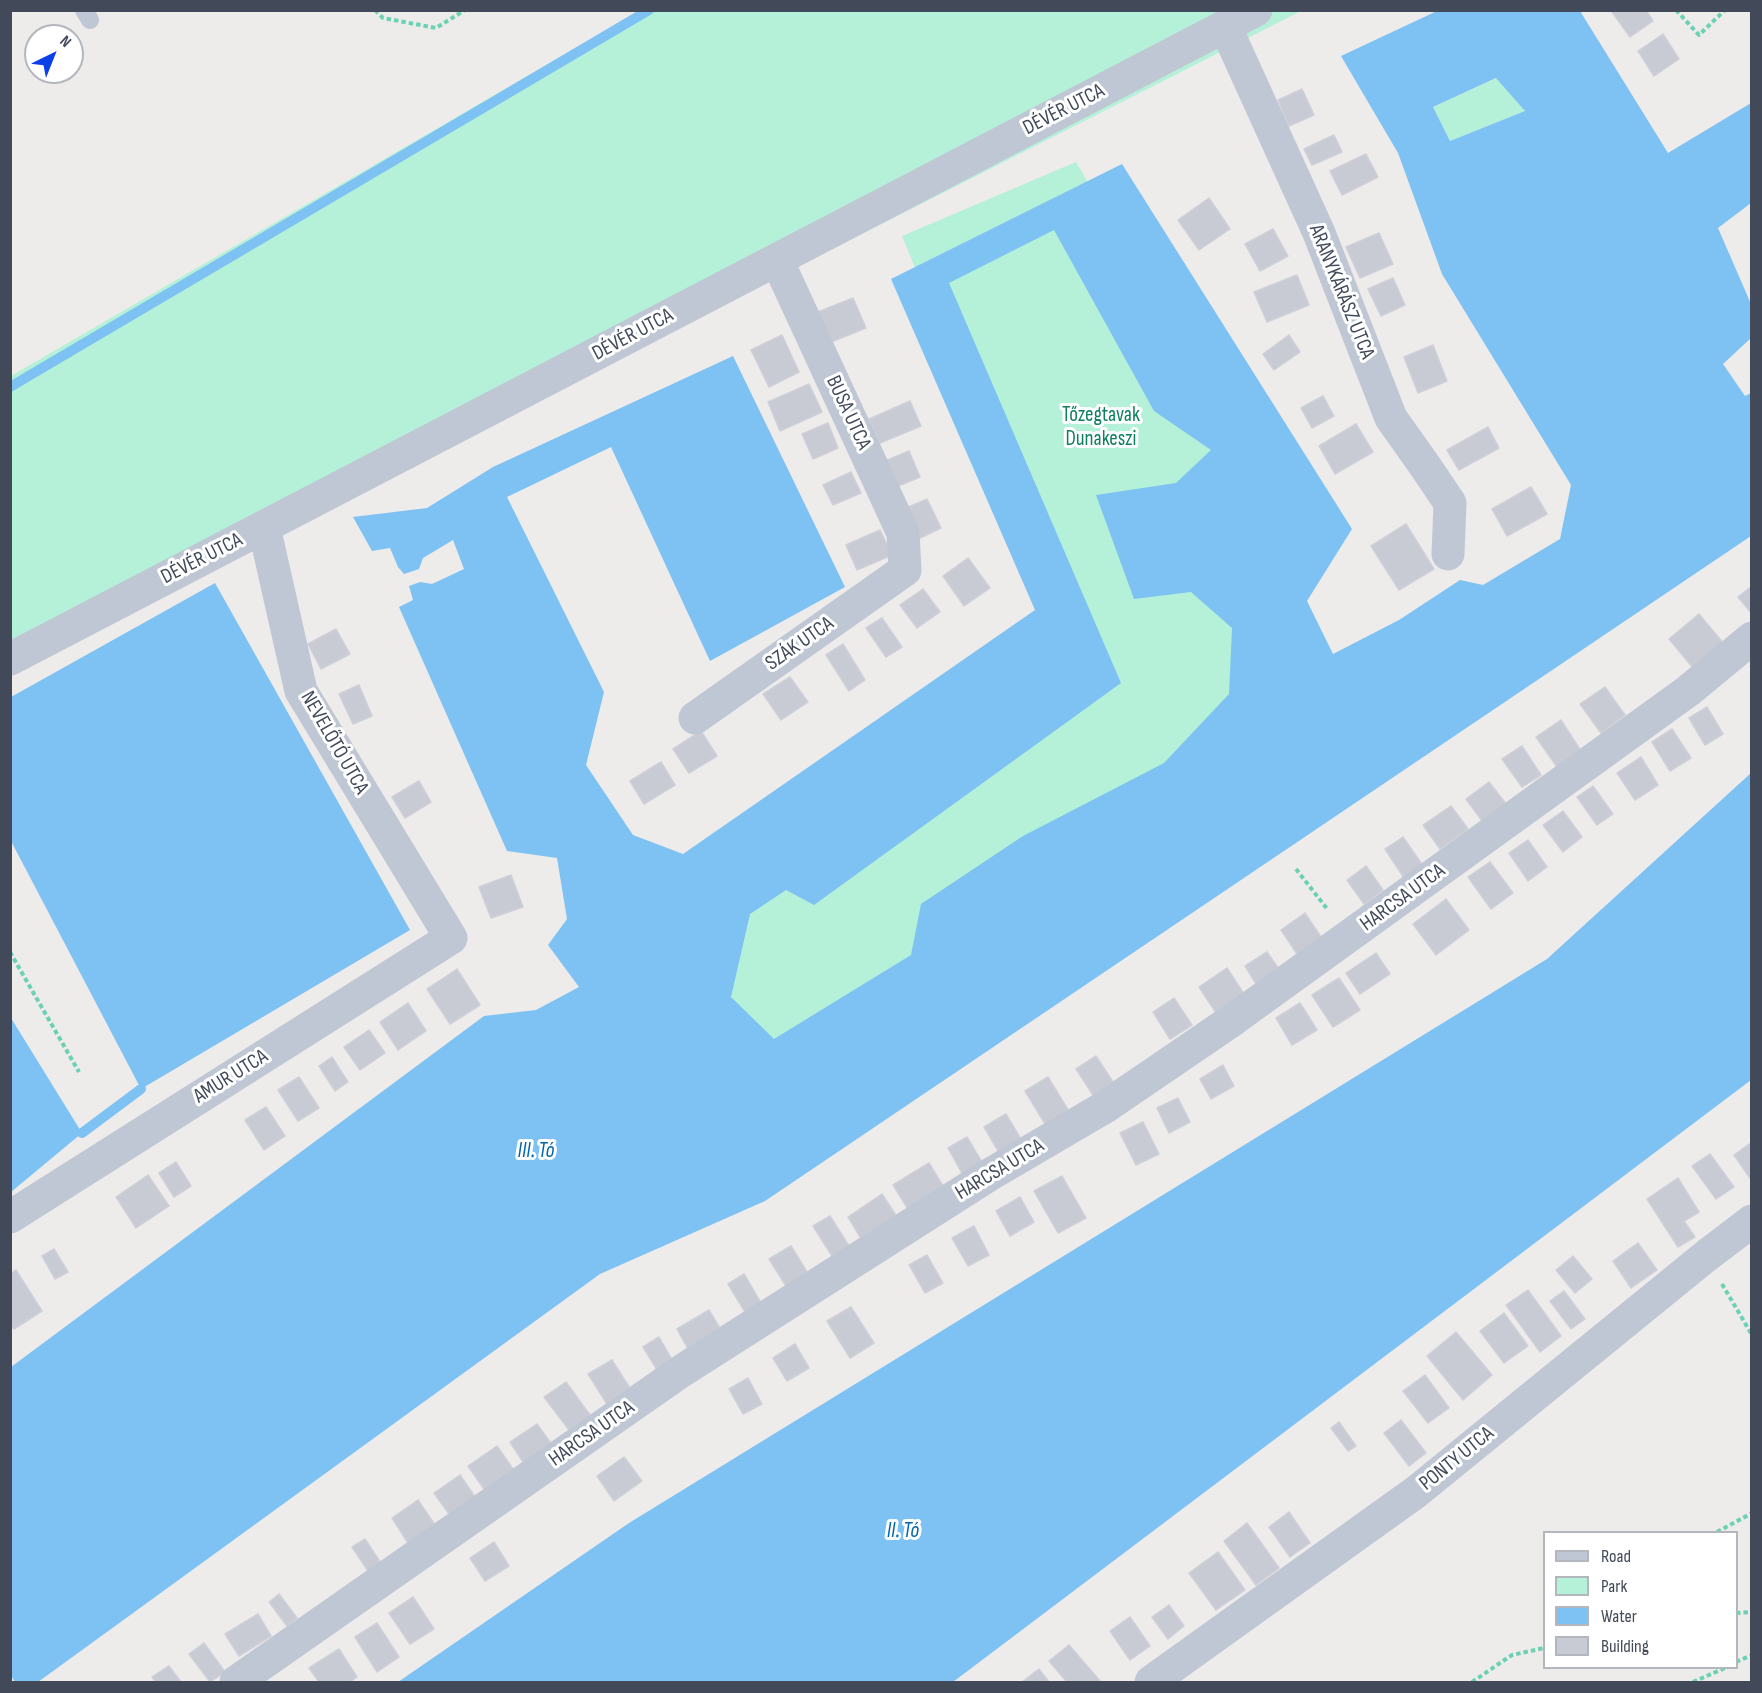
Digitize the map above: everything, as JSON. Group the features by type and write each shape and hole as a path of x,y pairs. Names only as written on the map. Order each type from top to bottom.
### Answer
{"street":[{"name":"DÉVÉR UTCA","path":"10,659 1256,10"},
{"name":"ARANYKÁRÁSZ UTCA","path":"1225,26 1319,233 1391,418 1450,503 1448,554"},
{"name":"BUSA UTCA","path":"777,260 903,533 905,570"},
{"name":"NEVELŐTÓ UTCA","path":"264,527 301,691 451,938"},
{"name":"SZÁK UTCA","path":"695,718 905,570"},
{"name":"HARCSA UTCA","path":"236,1683 680,1372 989,1175 1105,1107 1234,1019 1688,691 1752,638"},
{"name":"AMUR UTCA","path":"10,1216 451,938"},
{"name":"PONTY UTCA","path":"1151,1683 1416,1492 1752,1221"}],"path":[{"path":"375,10 383,18 436,28 465,10"},
{"path":"1676,10 1699,35 1725,10"},
{"path":"1296,869 1348,937"},
{"path":"10,952 79,1072"},
{"path":"1706,1256 1752,1335"},
{"path":"1721,1531 1752,1513"},
{"path":"1472,1683 1512,1655 1543,1648"},
{"path":"1738,1662 1752,1655"},
{"path":"1693,1683 1723,1669"}],"green space":[{"path":"639,11 1301,11 11,666 11,376"},
{"path":"1497,78 1525,111 1450,141 1433,107"},
{"name":"Tőzegtavak Dunakeszi","path":"1076,162 1253,469 1301,738 763,1086 705,921 1081,672 902,236"}],"water":[{"name":"III. Tó","path":"1437,11 1580,11 1668,153 1751,103 1751,203 1718,228 1751,304 1751,338 1723,364 1745,396 1751,393 1751,536 765,1201 600,1274 38,1682 15,1682 10,1674 11,1367 484,1016 536,1010 579,987 548,945 567,919 557,858 507,851 399,607 413,600 409,586 420,582 432,584 464,569 453,540 423,558 419,569 404,574 398,567 390,548 372,551 353,517 427,508 493,467 733,356 845,587 710,661 611,447 507,497 604,692 586,765 633,835 683,854 1035,610 891,279 1122,164 1352,529 1307,601 1333,654 1399,620 1460,580 1483,585 1560,539 1571,485 1442,274 1398,153 1341,56","holes":["1496,78 1525,111 1450,141 1433,107","1054,230 1154,411 1211,450 1176,483 1096,495 1134,599 1191,592 1232,628 1229,694 1164,763 1023,836 921,904 911,955 774,1039 731,997 750,914 786,890 814,905 1121,683 949,283"]},
{"path":"215,583 410,930 141,1089 11,841 11,697"},
{"name":"II. Tó","path":"1751,773 1751,1080 953,1682 398,1682 629,1523 1547,959"},
{"path":"11,1018 82,1133 10,1192"}],"building":[{"path":"1614,10 1646,10 1653,21 1630,37 1612,12"},
{"path":"1663,34 1679,59 1654,76 1638,51"},
{"path":"1302,89 1314,115 1289,126 1278,100"},
{"path":"1334,135 1342,152 1312,165 1304,149"},
{"path":"1366,154 1378,177 1342,195 1330,171"},
{"path":"1209,198 1230,229 1199,250 1178,220"},
{"path":"1273,229 1288,256 1260,271 1245,244"},
{"path":"1379,233 1393,264 1360,278 1346,247"},
{"path":"1297,275 1309,305 1267,322 1254,292"},
{"path":"1393,278 1405,305 1381,316 1368,289"},
{"path":"853,298 866,328 831,342 818,312"},
{"path":"782,335 799,372 769,387 751,350"},
{"path":"1289,335 1300,352 1274,370 1263,354"},
{"path":"1433,345 1447,381 1418,393 1404,357"},
{"path":"809,384 822,412 780,431 768,402"},
{"path":"1323,396 1334,416 1312,428 1301,408"},
{"path":"910,401 921,426 880,443 869,419"},
{"path":"828,423 838,448 813,459 802,434"},
{"path":"1356,424 1373,452 1335,474 1319,446"},
{"path":"1488,427 1499,448 1459,470 1447,450"},
{"path":"909,451 920,477 896,487 885,461"},
{"path":"851,472 861,493 833,505 823,485"},
{"path":"1531,487 1547,514 1507,536 1492,509"},
{"path":"927,499 941,528 918,539 904,509"},
{"path":"1406,524 1434,569 1399,590 1371,546"},
{"path":"880,530 892,555 857,570 846,545"},
{"path":"968,558 990,588 964,606 943,576"},
{"path":"1752,586 1752,614 1738,597"},
{"path":"923,589 940,612 917,628 900,605"},
{"path":"1699,614 1724,644 1694,669 1669,639"},
{"path":"882,618 902,647 886,657 866,628"},
{"path":"336,629 350,654 321,669 308,644"},
{"path":"843,644 865,680 849,691 826,655"},
{"path":"790,677 808,702 781,720 763,694"},
{"path":"359,685 372,716 353,724 339,694"},
{"path":"1605,687 1625,715 1601,733 1580,704"},
{"path":"1707,707 1723,734 1705,745 1689,718"},
{"path":"1561,720 1581,751 1557,767 1536,737"},
{"path":"1672,729 1691,758 1670,771 1652,742"},
{"path":"701,731 717,756 689,773 673,749"},
{"path":"1522,746 1541,775 1522,787 1502,759"},
{"path":"1641,757 1658,785 1635,800 1617,773"},
{"path":"661,762 675,785 644,804 630,781"},
{"path":"419,781 431,802 405,818 392,797"},
{"path":"1489,782 1507,805 1483,822 1466,799"},
{"path":"1593,786 1613,814 1597,825 1577,797"},
{"path":"1451,806 1468,829 1440,849 1423,825"},
{"path":"1563,811 1582,837 1563,852 1543,825"},
{"path":"1403,837 1423,866 1404,878 1385,849"},
{"path":"1528,840 1547,867 1528,881 1509,853"},
{"path":"1490,862 1513,893 1491,909 1468,877"},
{"path":"1366,866 1383,890 1364,904 1347,880"},
{"path":"511,875 523,907 491,918 479,887"},
{"path":"1446,899 1469,930 1436,955 1413,924"},
{"path":"1305,913 1325,943 1301,960 1281,930"},
{"path":"1267,952 1281,972 1258,987 1245,966"},
{"path":"1376,953 1390,974 1360,994 1346,973"},
{"path":"1227,968 1244,994 1216,1013 1199,987"},
{"path":"457,969 480,1005 450,1024 427,989"},
{"path":"1339,978 1360,1010 1333,1027 1312,995"},
{"path":"1174,998 1192,1025 1170,1039 1153,1012"},
{"path":"408,1003 426,1031 398,1050 380,1022"},
{"path":"1300,1003 1317,1030 1292,1045 1276,1018"},
{"path":"369,1030 385,1053 360,1070 344,1047"},
{"path":"1096,1056 1115,1085 1095,1098 1076,1069"},
{"path":"332,1057 348,1082 335,1091 319,1066"},
{"path":"1223,1065 1234,1086 1211,1099 1200,1079"},
{"path":"299,1077 319,1108 298,1121 278,1090"},
{"path":"1048,1077 1070,1113 1047,1127 1025,1091"},
{"path":"1178,1098 1190,1122 1169,1133 1157,1108"},
{"path":"266,1107 285,1136 264,1150 245,1120"},
{"path":"1006,1114 1022,1141 1000,1154 984,1127"},
{"path":"1143,1122 1159,1154 1136,1165 1120,1133"},
{"path":"967,1137 983,1164 963,1175 948,1148"},
{"path":"1752,1142 1752,1181 1734,1155"},
{"path":"1710,1154 1734,1187 1716,1199 1692,1166"},
{"path":"176,1162 191,1186 174,1197 159,1173"},
{"path":"929,1163 943,1186 908,1209 893,1185"},
{"path":"148,1175 169,1206 136,1228 116,1197"},
{"path":"1062,1176 1086,1218 1058,1233 1034,1191"},
{"path":"1678,1178 1699,1212 1684,1221 1695,1237 1678,1247 1647,1199"},
{"path":"882,1194 897,1217 862,1240 848,1217"},
{"path":"1020,1197 1034,1222 1010,1236 996,1211"},
{"path":"830,1216 849,1246 832,1256 813,1226"},
{"path":"974,1226 989,1255 968,1266 952,1238"},
{"path":"1638,1243 1657,1270 1631,1288 1613,1261"},
{"path":"791,1246 807,1272 786,1286 769,1259"},
{"path":"54,1249 68,1272 55,1279 42,1256"},
{"path":"927,1255 943,1283 925,1293 909,1265"},
{"path":"1573,1256 1592,1279 1575,1293 1556,1270"},
{"path":"16,1270 42,1311 14,1329 10,1324 10,1274"},
{"path":"744,1274 761,1303 745,1312 728,1284"},
{"path":"1528,1290 1561,1336 1540,1352 1506,1305"},
{"path":"1564,1291 1585,1319 1571,1329 1550,1301"},
{"path":"851,1307 874,1343 850,1358 827,1321"},
{"path":"709,1310 721,1330 688,1349 677,1329"},
{"path":"1504,1313 1528,1346 1504,1363 1480,1331"},
{"path":"1456,1332 1492,1375 1463,1400 1427,1356"},
{"path":"659,1337 674,1363 659,1373 643,1347"},
{"path":"795,1344 809,1368 787,1381 773,1358"},
{"path":"612,1360 631,1390 607,1404 588,1374"},
{"path":"1425,1375 1449,1408 1428,1423 1403,1391"},
{"path":"748,1378 762,1404 743,1414 729,1389"},
{"path":"566,1382 590,1415 569,1430 544,1397"},
{"path":"1401,1420 1426,1453 1409,1466 1384,1433"},
{"path":"1339,1422 1356,1446 1348,1451 1331,1428"},
{"path":"537,1424 553,1446 525,1465 510,1442"},
{"path":"497,1446 513,1469 484,1489 468,1466"},
{"path":"624,1457 642,1481 614,1501 597,1476"},
{"path":"460,1475 475,1497 449,1514 434,1493"},
{"path":"418,1500 435,1525 408,1543 392,1518"},
{"path":"1289,1512 1310,1543 1290,1557 1269,1527"},
{"path":"1247,1523 1279,1568 1256,1585 1224,1541"},
{"path":"365,1539 381,1563 368,1571 352,1547"},
{"path":"494,1542 509,1566 485,1581 470,1558"},
{"path":"1218,1552 1245,1590 1216,1610 1189,1573"},
{"path":"279,1594 297,1618 287,1626 269,1602"},
{"path":"413,1597 434,1629 410,1644 389,1613"},
{"path":"1169,1605 1184,1626 1168,1639 1152,1617"},
{"path":"258,1614 271,1636 239,1656 225,1634"},
{"path":"1130,1617 1150,1646 1130,1660 1110,1631"},
{"path":"377,1623 399,1657 377,1672 355,1637"},
{"path":"204,1643 225,1672 210,1682 189,1654"},
{"path":"1069,1645 1101,1682 1067,1682 1049,1661"},
{"path":"339,1649 357,1677 350,1682 319,1682 309,1668"},
{"path":"169,1666 181,1682 156,1682 152,1677"},
{"path":"1039,1669 1049,1682 1022,1682"}],"waterway":[{"path":"10,387 649,10"},
{"path":"82,1133 141,1089"}]}
